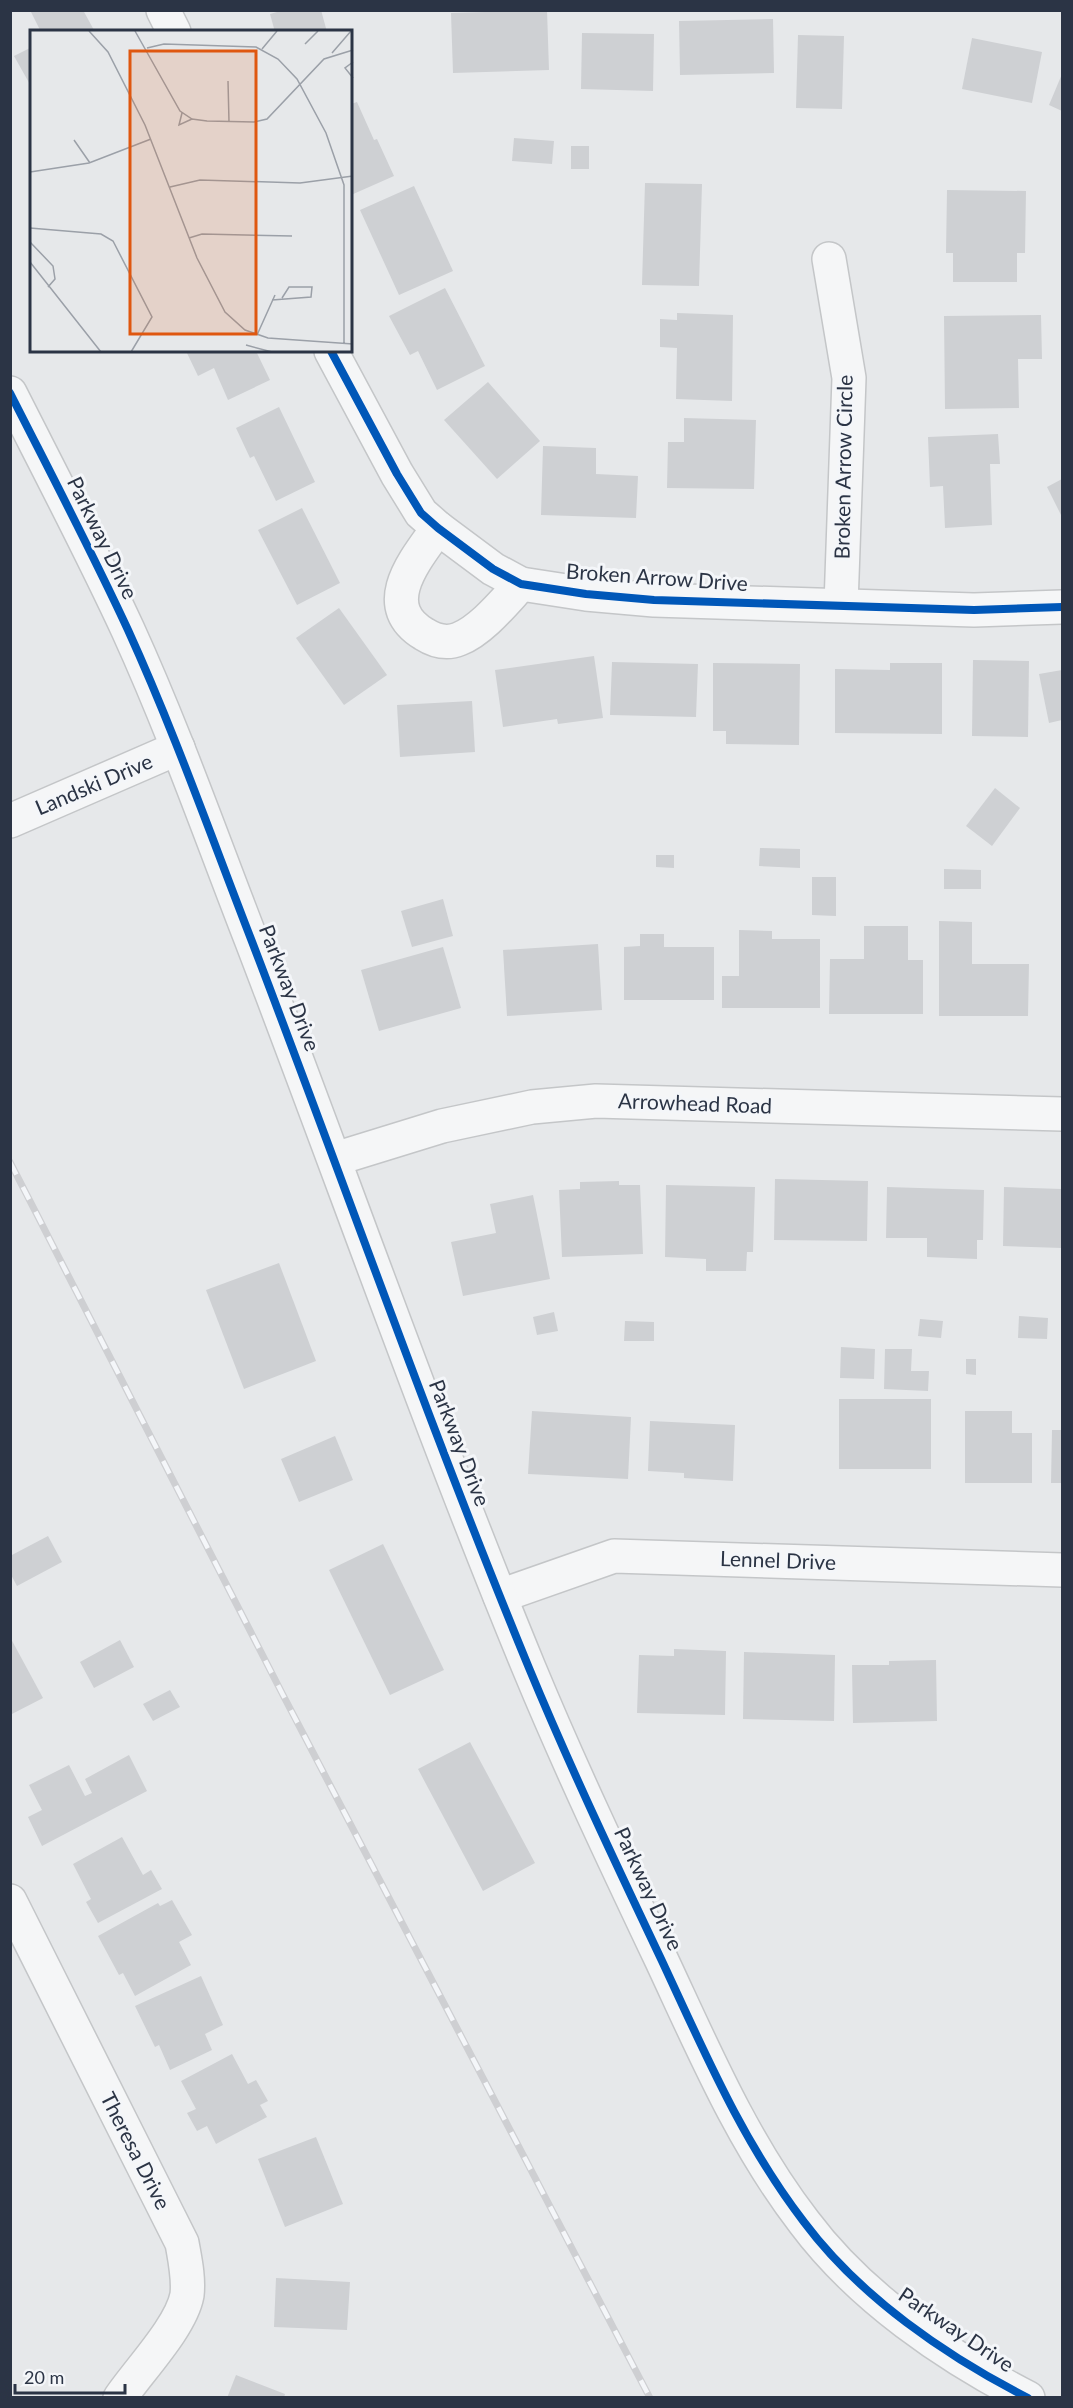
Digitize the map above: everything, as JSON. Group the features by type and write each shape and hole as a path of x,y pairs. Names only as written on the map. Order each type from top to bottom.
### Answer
{"street":[{"path":"163,10 173,30"},
{"name":"Broken Arrow Circle","path":"829,259 849,378 841,605"},
{"name":"Broken Arrow Drive","path":"332,352 397,474 421,513 493,569 521,584 586,594 654,600 974,610 1062,607"},
{"name":"Parkway Drive","path":"10,393 128,630 178,748 335,1159 427,1411 500,1596 568,1762 718,2082 759,2158 813,2234 842,2266 908,2325 980,2373 1028,2397"},
{"path":"438,528 409,568 404,581 403,605 406,617 419,631 434,640 447,642 459,639 495,612 521,584"},
{"name":"Landski Drive","path":"10,821 178,748"},
{"name":"Arrowhead Road","path":"335,1159 442,1126 532,1107 596,1101 1062,1114"},
{"name":"Lennel Drive","path":"500,1596 614,1556 1062,1570"},
{"name":"Theresa Drive","path":"10,1901 182,2243 187,2268 187,2295 175,2324 120,2397"}],"building":[{"path":"34,10 83,10 94,30 40,30 31,12"},
{"path":"284,10 321,10 326,30 274,30 270,14"},
{"path":"547,10 549,70 453,73 451,13"},
{"path":"773,19 774,73 680,75 679,21"},
{"path":"582,33 654,34 653,91 581,89"},
{"path":"798,35 844,36 842,109 796,108"},
{"path":"972,38 1042,52 1032,103 962,89"},
{"path":"30,48 30,84 14,56"},
{"path":"1062,74 1062,111 1049,105"},
{"path":"357,102 394,176 352,195 352,104"},
{"path":"514,138 554,141 552,164 512,161"},
{"path":"571,146 589,146 589,169 571,169"},
{"path":"645,183 702,184 699,286 642,285"},
{"path":"414,186 453,271 399,295 360,210"},
{"path":"947,190 1026,191 1025,253 1017,253 1017,282 953,282 953,253 946,253"},
{"path":"445,288 485,366 437,390 418,351 410,355 389,316"},
{"path":"677,313 733,315 732,401 676,399 677,348 660,347 660,319 677,320"},
{"path":"1041,315 1042,359 1018,359 1019,408 945,409 944,316"},
{"path":"186,352 256,352 270,380 228,400 214,368 198,376"},
{"path":"488,382 540,441 497,479 444,420"},
{"path":"279,407 315,482 276,501 254,456 250,458 236,428"},
{"path":"684,418 756,420 754,489 667,488 668,442 684,442"},
{"path":"998,434 1000,464 990,464 992,525 945,528 943,486 930,487 928,437"},
{"path":"543,446 596,448 596,474 638,476 636,518 541,515"},
{"path":"1062,479 1062,517 1047,487"},
{"path":"302,508 340,583 297,605 258,530"},
{"path":"339,608 387,675 344,705 296,638"},
{"path":"594,656 603,718 558,724 557,719 503,727 495,670"},
{"path":"973,660 1029,661 1028,737 972,736"},
{"path":"612,662 698,664 696,717 610,715"},
{"path":"713,663 800,664 799,745 726,744 726,731 713,731"},
{"path":"890,663 942,663 942,734 835,733 835,669 890,670"},
{"path":"1062,670 1062,720 1049,723 1039,674"},
{"path":"472,701 475,752 400,757 397,705"},
{"path":"995,788 1020,808 992,846 966,826"},
{"path":"760,848 800,849 800,868 759,866"},
{"path":"656,855 674,855 674,868 656,867"},
{"path":"944,869 981,870 981,889 944,889"},
{"path":"812,877 836,877 836,916 812,915"},
{"path":"443,899 453,936 412,947 401,911"},
{"path":"939,921 972,922 972,964 1029,964 1028,1016 939,1016"},
{"path":"864,926 908,926 908,960 923,960 923,1014 829,1014 830,959 864,959"},
{"path":"739,930 772,931 772,939 820,939 820,1008 722,1008 722,976 739,976"},
{"path":"640,934 664,934 664,947 714,947 714,1000 624,1000 624,947 640,946"},
{"path":"598,944 602,1010 507,1016 503,950"},
{"path":"443,947 461,1008 379,1031 361,970"},
{"path":"775,1179 868,1181 867,1241 774,1240"},
{"path":"619,1181 619,1185 640,1185 643,1254 562,1257 559,1190 580,1189 580,1182"},
{"path":"666,1185 755,1187 753,1252 747,1252 746,1271 706,1271 706,1259 665,1257"},
{"path":"887,1187 984,1190 983,1240 977,1240 977,1259 927,1257 927,1238 886,1238"},
{"path":"1004,1187 1062,1189 1062,1248 1003,1246"},
{"path":"533,1195 550,1279 463,1296 451,1242 496,1233 490,1204"},
{"path":"279,1263 316,1361 244,1389 206,1290"},
{"path":"554,1312 558,1331 537,1335 533,1317"},
{"path":"1019,1316 1048,1318 1047,1339 1018,1338"},
{"path":"920,1319 943,1321 941,1338 918,1336"},
{"path":"625,1321 654,1322 654,1341 624,1341"},
{"path":"841,1347 875,1349 874,1379 840,1378"},
{"path":"885,1349 912,1349 911,1371 929,1371 928,1391 884,1389"},
{"path":"966,1359 976,1359 976,1375 966,1374"},
{"path":"839,1399 931,1399 931,1469 839,1469"},
{"path":"532,1411 631,1417 628,1479 528,1474"},
{"path":"965,1411 1012,1411 1012,1433 1032,1433 1032,1483 965,1483"},
{"path":"650,1421 735,1425 733,1481 684,1478 684,1473 648,1471"},
{"path":"1052,1430 1062,1430 1062,1483 1051,1483"},
{"path":"335,1436 353,1480 299,1502 281,1459"},
{"path":"48,1536 62,1562 17,1586 10,1573 10,1556"},
{"path":"383,1544 444,1670 390,1695 329,1570"},
{"path":"10,1637 43,1698 10,1715"},
{"path":"120,1640 134,1667 94,1688 80,1662"},
{"path":"674,1649 726,1651 725,1715 637,1713 639,1655 674,1656"},
{"path":"744,1652 835,1655 834,1721 743,1719"},
{"path":"936,1660 937,1721 853,1723 852,1665 889,1665 889,1661"},
{"path":"170,1690 180,1707 153,1721 143,1704"},
{"path":"470,1742 535,1863 483,1891 418,1769"},
{"path":"129,1755 147,1791 42,1846 28,1817 42,1810 29,1785 69,1765 85,1796 92,1793 85,1779"},
{"path":"122,1837 143,1875 151,1870 162,1889 98,1923 86,1902 91,1899 73,1864"},
{"path":"172,1900 192,1935 179,1942 191,1965 135,1996 123,1973 119,1975 98,1936 158,1903 160,1906"},
{"path":"201,1976 223,2025 205,2034 212,2050 170,2070 159,2045 155,2047 135,2006"},
{"path":"232,2054 248,2084 256,2080 268,2101 260,2105 267,2117 216,2144 207,2126 197,2131 187,2113 196,2109 181,2081"},
{"path":"316,2137 343,2204 285,2227 258,2159"},
{"path":"276,2278 350,2282 347,2330 274,2327"},
{"path":"236,2375 285,2394 284,2398 227,2398"}],"railway":[{"path":"10,1162 283,1695 650,2398"}],"cycle path":[{"path":"332,352 397,474 421,513 493,569 521,584 586,594 654,600 974,610 1062,607"},
{"path":"10,393 114,600 161,706 286,1030 492,1578 561,1742 726,2096 782,2192 826,2249 851,2275 878,2300 936,2344 1028,2398"}]}
